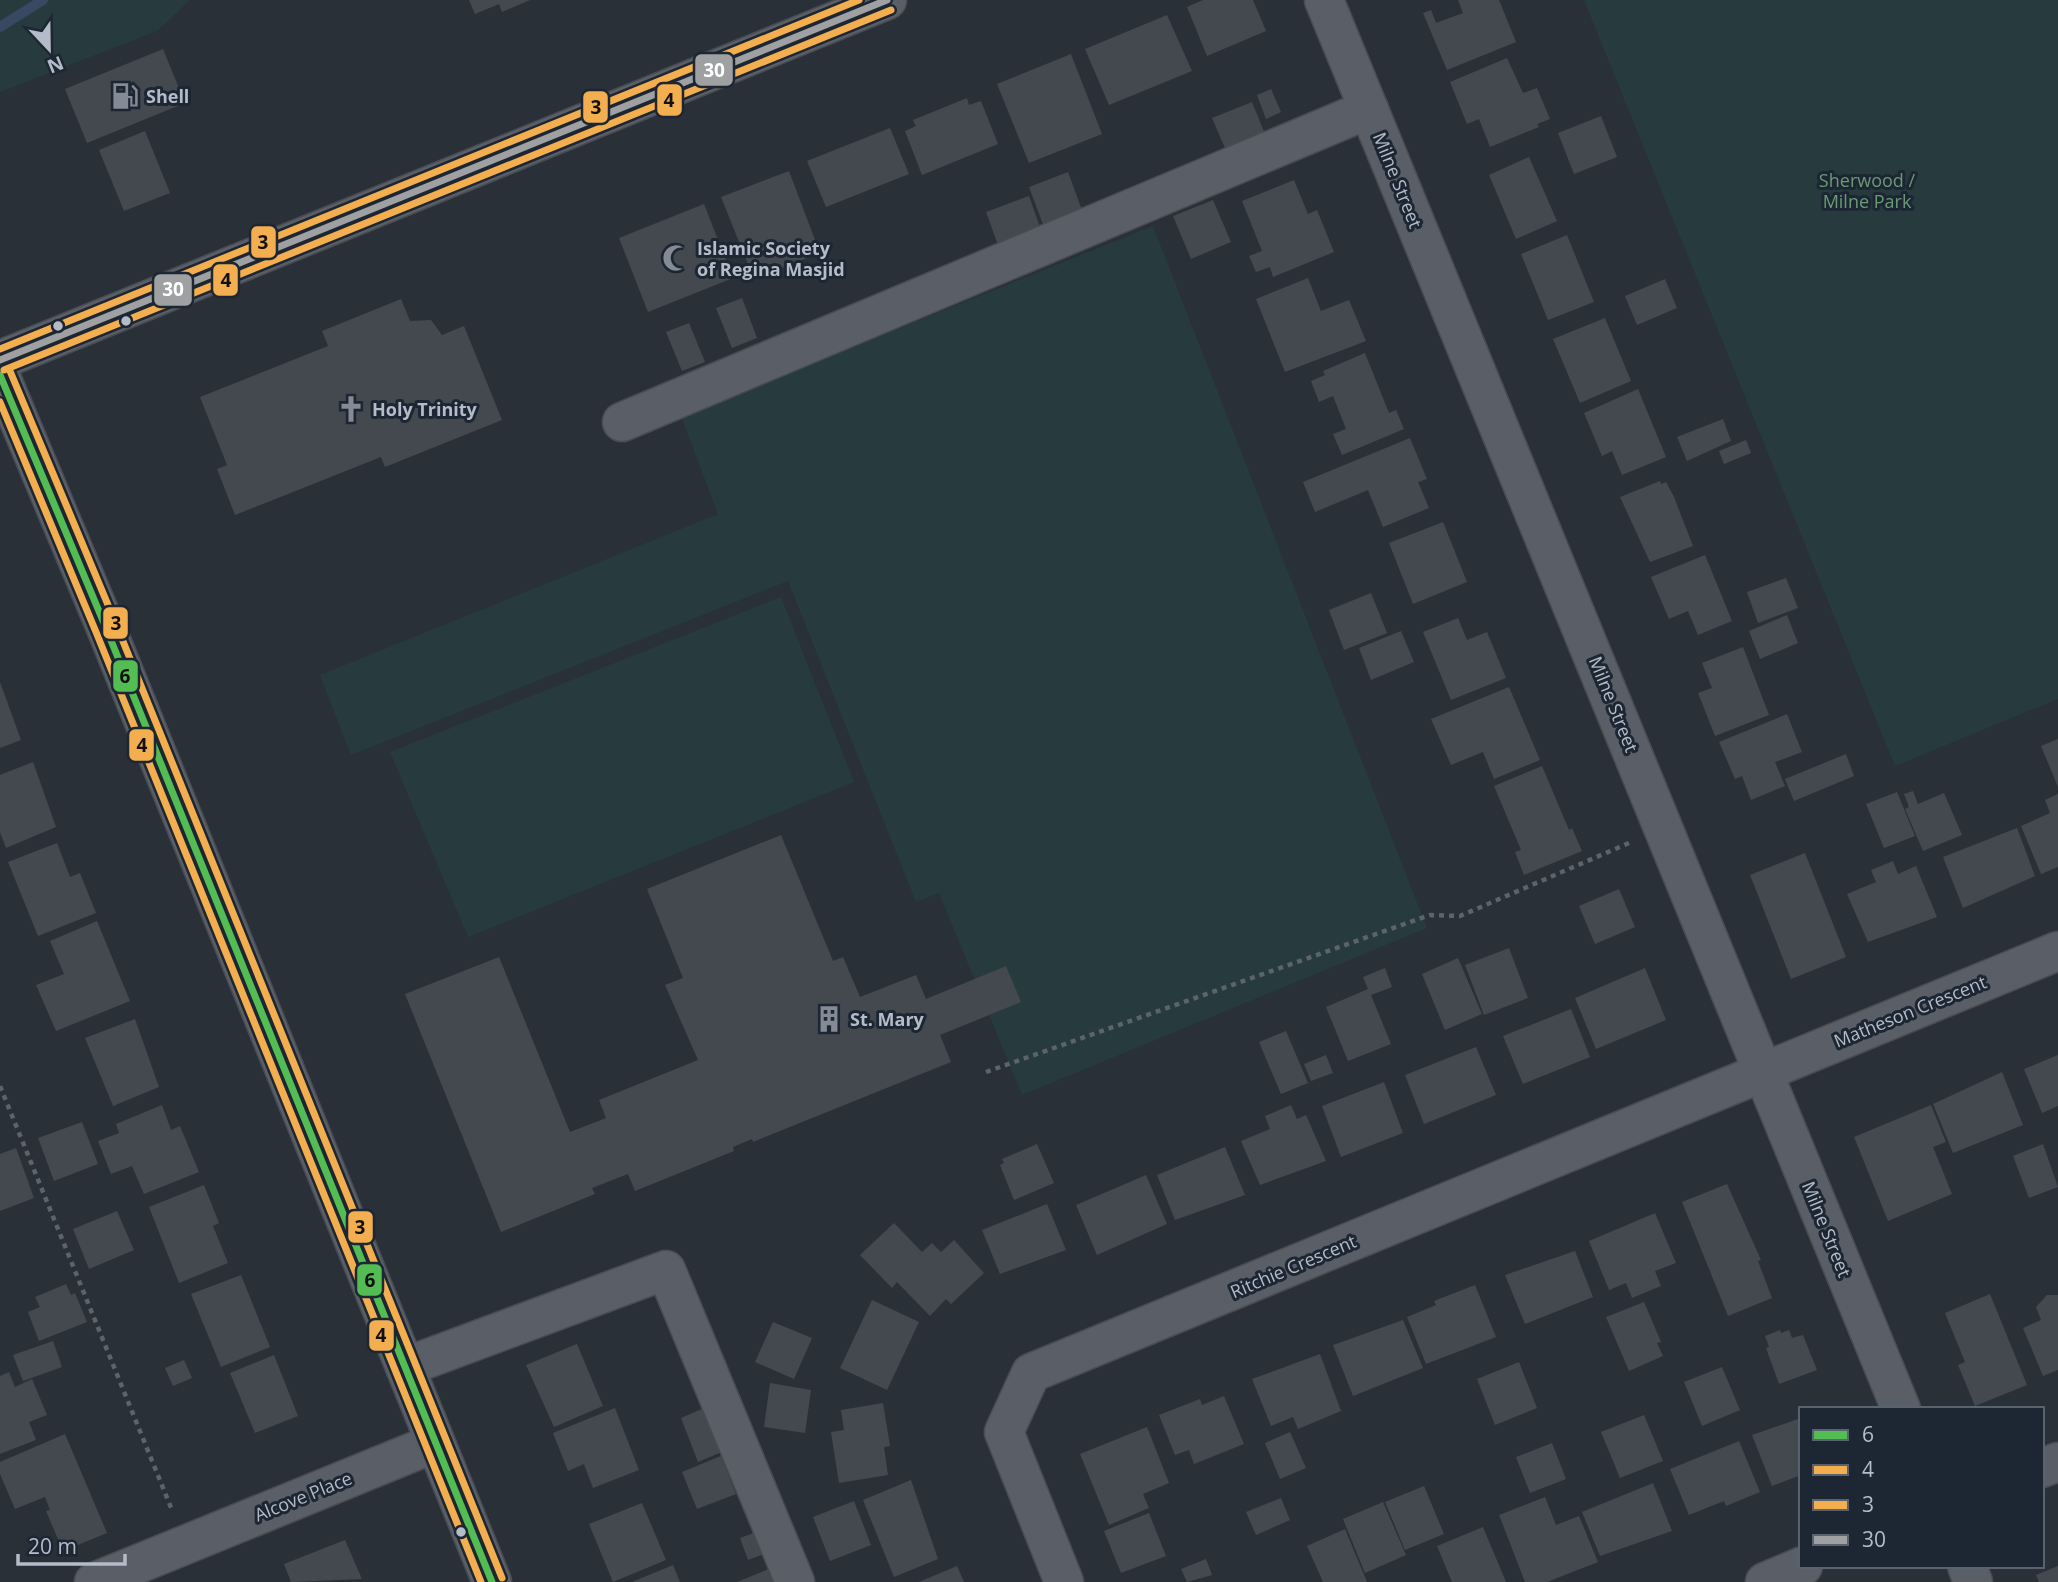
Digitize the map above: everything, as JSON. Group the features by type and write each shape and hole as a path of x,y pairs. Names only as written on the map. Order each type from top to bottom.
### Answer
{"street":[{"path":"0,360 887,0"},
{"name":"Milne Street","path":"1324,0 1900,1407"},
{"path":"622,422 1369,109"},
{"path":"0,376 111,640 492,1582"},
{"name":"Matheson Crescent","path":"1763,1071 2058,951"},
{"name":"Ritchie Crescent","path":"1064,1582 1004,1432 1031,1373 1763,1071"},
{"path":"405,1367 666,1270 795,1582"},
{"name":"Alcove Place","path":"94,1582 435,1443"},
{"path":"1765,1582 1799,1568"}],"path":[{"path":"986,1072 1430,915 1460,916 1665,828"},
{"path":"0,1086 185,1544"}],"green space":[{"path":"0,0 190,0 157,31 0,92"},
{"name":"Sherwood / Milne Park","path":"1584,0 2058,0 2058,699 1895,766"},
{"path":"1153,226 1427,928 1022,1095 939,893 916,902 788,581 351,755 320,675 718,514 681,416"},
{"path":"781,597 854,782 468,937 390,752"}],"building":[{"path":"469,0 530,0 502,12 499,4 475,14"},
{"path":"1203,0 1253,0 1266,31 1207,56 1187,7"},
{"path":"1458,0 1499,0 1516,42 1447,70 1423,13 1431,10 1436,23 1463,13"},
{"path":"1167,15 1192,71 1109,105 1085,49"},
{"name":"Shell","path":"163,49 185,103 87,143 65,89"},
{"path":"1071,54 1102,134 1029,163 997,84"},
{"path":"1507,58 1523,93 1537,88 1550,119 1537,124 1539,127 1490,147 1479,119 1467,124 1450,82"},
{"path":"1271,89 1281,112 1266,119 1257,95"},
{"path":"967,98 969,105 981,101 998,144 922,175 905,131 916,126 913,120"},
{"path":"1252,102 1267,139 1228,155 1212,118"},
{"path":"1601,116 1617,157 1574,174 1558,133"},
{"path":"890,128 909,174 826,207 807,161"},
{"path":"145,131 170,193 124,211 99,150"},
{"path":"1529,157 1557,221 1516,239 1489,175"},
{"path":"789,171 820,253 754,279 721,197"},
{"path":"1068,172 1083,213 1044,227 1029,187"},
{"path":"1294,180 1308,214 1317,210 1334,252 1273,277 1270,267 1256,272 1249,256 1262,251 1242,201"},
{"path":"1029,196 1041,230 998,245 986,212"},
{"path":"1213,200 1231,242 1191,259 1173,216"},
{"name":"Islamic Society of Regina Masjid","path":"704,204 733,278 648,312 619,238"},
{"path":"1567,235 1594,302 1548,320 1521,254"},
{"path":"1308,278 1321,311 1349,300 1366,341 1285,372 1256,299"},
{"path":"1665,279 1677,308 1637,325 1625,296"},
{"path":"742,298 757,338 732,348 716,308"},
{"name":"Holy Trinity","path":"401,299 410,321 431,320 442,335 464,326 502,420 385,467 381,457 235,515 217,469 227,465 200,397 328,346 322,331"},
{"path":"1605,318 1631,381 1580,403 1553,339"},
{"path":"689,323 705,362 682,371 666,332"},
{"path":"1365,353 1389,413 1396,410 1404,429 1342,455 1333,434 1346,429 1333,396 1319,402 1311,381 1325,375 1323,371"},
{"path":"1638,389 1666,457 1622,475 1612,451 1602,456 1584,413"},
{"path":"1723,419 1731,441 1687,461 1677,437"},
{"path":"1410,438 1427,479 1418,482 1429,508 1383,527 1368,490 1315,512 1303,482"},
{"path":"1746,440 1751,453 1724,464 1719,451"},
{"path":"1660,481 1661,484 1666,482 1674,497 1693,546 1650,562 1620,497"},
{"path":"1443,522 1467,582 1413,604 1389,543"},
{"path":"1705,555 1732,621 1698,635 1688,611 1669,619 1651,577"},
{"path":"1786,578 1798,608 1758,623 1747,592"},
{"path":"1371,593 1387,633 1344,650 1329,610"},
{"path":"1787,615 1798,643 1760,659 1749,631"},
{"path":"1458,618 1467,640 1487,632 1506,678 1451,700 1423,632"},
{"path":"1401,631 1414,662 1371,680 1359,648"},
{"path":"1743,647 1769,715 1715,736 1698,693 1712,688 1702,663"},
{"path":"0,682 21,740 0,748"},
{"path":"1509,687 1540,760 1494,779 1483,752 1451,765 1431,719"},
{"path":"1787,714 1802,752 1775,762 1785,786 1751,800 1742,776 1735,779 1719,742"},
{"path":"2058,739 2058,787 2041,746"},
{"path":"1846,754 1854,776 1794,801 1785,779"},
{"path":"33,762 56,827 6,848 0,832 0,775"},
{"path":"1542,766 1569,830 1572,828 1582,851 1524,875 1515,852 1521,850 1494,786"},
{"path":"1913,791 1918,804 1944,793 1962,835 1923,851 1905,809 1909,807 1904,794"},
{"path":"1897,792 1915,836 1884,848 1866,804"},
{"path":"2058,794 2058,867 2041,874 2021,826 2050,813 2045,800"},
{"path":"2017,828 2035,876 1963,908 1943,857"},
{"name":"St. Mary","path":"781,835 833,961 843,957 860,997 916,975 926,999 1006,966 1021,1002 940,1035 951,1062 753,1142 752,1139 733,1147 734,1151 635,1191 628,1174 592,1188 595,1194 501,1232 405,994 499,957 570,1132 606,1118 599,1100 698,1060 665,985 683,978 647,889"},
{"path":"57,843 70,877 80,873 96,913 38,936 8,862"},
{"path":"1805,853 1846,957 1791,979 1750,875"},
{"path":"1893,861 1898,874 1916,866 1937,917 1868,942 1847,894 1876,882 1871,870"},
{"path":"1619,889 1635,927 1595,944 1579,906"},
{"path":"97,921 130,1001 56,1031 36,985 64,974 50,941"},
{"path":"1509,948 1528,998 1484,1015 1465,965"},
{"path":"1458,958 1482,1014 1445,1030 1422,974"},
{"path":"1385,968 1392,987 1371,995 1391,1044 1348,1061 1326,1007 1368,989 1363,977"},
{"path":"1645,968 1666,1020 1596,1049 1575,998"},
{"path":"1571,1009 1590,1057 1523,1084 1503,1036"},
{"path":"135,1019 159,1087 113,1106 85,1038"},
{"path":"1286,1031 1308,1083 1281,1094 1259,1042"},
{"path":"1476,1047 1496,1095 1424,1124 1405,1075"},
{"path":"1326,1055 1333,1073 1311,1081 1304,1064"},
{"path":"2058,1055 2058,1106 2042,1113 2024,1069"},
{"path":"2002,1072 2023,1125 1953,1153 1933,1104"},
{"path":"1384,1082 1403,1133 1341,1157 1322,1106"},
{"path":"162,1105 171,1130 180,1126 199,1172 144,1194 132,1166 111,1174 98,1141 119,1133 116,1124"},
{"path":"1291,1105 1297,1119 1306,1115 1326,1161 1260,1185 1241,1141 1270,1129 1265,1116"},
{"path":"1931,1105 1946,1142 1933,1147 1952,1194 1888,1221 1854,1137"},
{"path":"82,1122 98,1164 54,1181 38,1138"},
{"path":"1037,1144 1054,1183 1014,1200 1000,1165 1004,1163 1002,1159"},
{"path":"2043,1144 2058,1187 2029,1198 2013,1156"},
{"path":"1225,1147 1245,1195 1175,1220 1157,1175"},
{"path":"16,1148 34,1198 0,1211 0,1154"},
{"path":"1146,1175 1167,1224 1097,1255 1076,1205"},
{"path":"1727,1184 1761,1260 1758,1261 1772,1298 1728,1316 1682,1202"},
{"path":"204,1185 219,1223 213,1226 228,1263 179,1283 149,1207"},
{"path":"1047,1204 1066,1250 1000,1274 982,1230"},
{"path":"117,1211 134,1250 89,1269 73,1229"},
{"path":"1655,1213 1676,1263 1655,1271 1661,1286 1632,1298 1626,1283 1609,1290 1589,1241"},
{"path":"894,1223 922,1252 932,1243 941,1252 954,1240 984,1273 951,1304 946,1299 930,1316 897,1282 892,1288 860,1255"},
{"path":"1575,1251 1593,1297 1525,1324 1505,1275"},
{"path":"241,1275 270,1347 221,1367 191,1294"},
{"path":"66,1284 71,1295 75,1293 87,1322 39,1341 28,1312 40,1307 35,1297"},
{"path":"1475,1285 1496,1337 1426,1364 1407,1317 1436,1305 1434,1301"},
{"path":"1990,1294 2027,1385 1975,1406 1958,1365 1965,1362 1945,1313"},
{"path":"2047,1295 2058,1295 2058,1370 2043,1376 2023,1328 2041,1320 2036,1307"},
{"path":"872,1300 919,1322 887,1390 840,1368"},
{"path":"1644,1302 1661,1342 1657,1343 1663,1356 1629,1371 1606,1317"},
{"path":"1403,1320 1423,1368 1353,1396 1333,1345"},
{"path":"773,1322 812,1338 794,1379 755,1362"},
{"path":"1780,1330 1781,1333 1789,1330 1792,1338 1803,1335 1817,1370 1779,1384 1766,1348 1769,1347 1765,1336"},
{"path":"53,1341 62,1367 23,1381 13,1355"},
{"path":"577,1344 603,1406 554,1427 526,1365"},
{"path":"1320,1354 1341,1411 1298,1429 1293,1417 1271,1426 1252,1379"},
{"path":"274,1355 298,1416 255,1433 230,1373"},
{"path":"184,1360 192,1378 173,1386 165,1368"},
{"path":"1519,1362 1537,1408 1495,1425 1477,1379"},
{"path":"1722,1367 1740,1410 1702,1426 1684,1382"},
{"path":"9,1372 15,1387 32,1379 47,1415 29,1422 36,1440 0,1454 0,1376"},
{"path":"770,1383 811,1390 805,1433 764,1427"},
{"path":"1224,1396 1244,1444 1194,1464 1189,1450 1175,1455 1159,1415 1200,1399 1202,1405"},
{"path":"883,1403 890,1446 884,1447 888,1475 839,1483 831,1432 844,1430 841,1410"},
{"path":"711,1405 729,1449 698,1462 681,1418"},
{"path":"615,1408 639,1470 593,1488 584,1464 568,1471 553,1433"},
{"path":"1644,1415 1663,1461 1620,1478 1601,1432"},
{"path":"1799,1419 1799,1476 1772,1486 1752,1435"},
{"path":"1147,1427 1169,1483 1143,1494 1149,1508 1109,1525 1080,1454"},
{"path":"1290,1432 1306,1468 1280,1479 1265,1443"},
{"path":"65,1434 107,1533 63,1551 46,1511 50,1510 45,1497 15,1509 0,1474 0,1462"},
{"path":"1739,1441 1760,1492 1726,1506 1724,1501 1689,1515 1670,1469"},
{"path":"1552,1443 1566,1479 1530,1493 1516,1457"},
{"path":"721,1456 736,1494 697,1509 682,1472"},
{"path":"911,1480 938,1559 894,1577 863,1500"},
{"path":"1653,1483 1672,1531 1600,1556 1582,1512"},
{"path":"1424,1486 1444,1534 1405,1550 1385,1502"},
{"path":"1545,1497 1556,1525 1579,1516 1598,1562 1547,1582 1525,1582 1499,1515"},
{"path":"1281,1498 1290,1520 1256,1535 1246,1512"},
{"path":"854,1501 871,1545 830,1561 813,1517"},
{"path":"1383,1502 1406,1555 1365,1573 1343,1519"},
{"path":"642,1503 666,1560 613,1582 589,1524"},
{"path":"1149,1513 1166,1556 1121,1573 1104,1531"},
{"path":"1483,1527 1506,1582 1452,1582 1437,1546"},
{"path":"1345,1529 1367,1582 1323,1582 1307,1546"},
{"path":"756,1532 764,1554 748,1560 740,1538"},
{"path":"345,1540 362,1579 291,1582 284,1564"},
{"path":"1206,1559 1212,1575 1187,1582 1181,1569"},
{"path":"673,1565 680,1582 632,1582"},
{"path":"957,1566 964,1582 919,1582"},
{"path":"2058,1566 2058,1582 2039,1582 2036,1575"},
{"path":"769,1569 774,1582 737,1582"}],"waterway":[{"path":"0,27 43,0"}],"transit line":[{"name":"3","path":"0,349 859,0"},
{"name":"30","path":"0,360 887,0"},
{"name":"4","path":"4,370 891,10"},
{"name":"3","path":"10,371 116,624 502,1578"},
{"name":"6","path":"0,375 106,628 492,1582"},
{"name":"4","path":"0,402 481,1582"}],"place":[{"name":"Shell","path":"125,96"},
{"name":"Islamic Society of Regina Masjid","path":"676,258"},
{"name":"Holy Trinity","path":"351,409"},
{"name":"St. Mary","path":"829,1019"}]}
